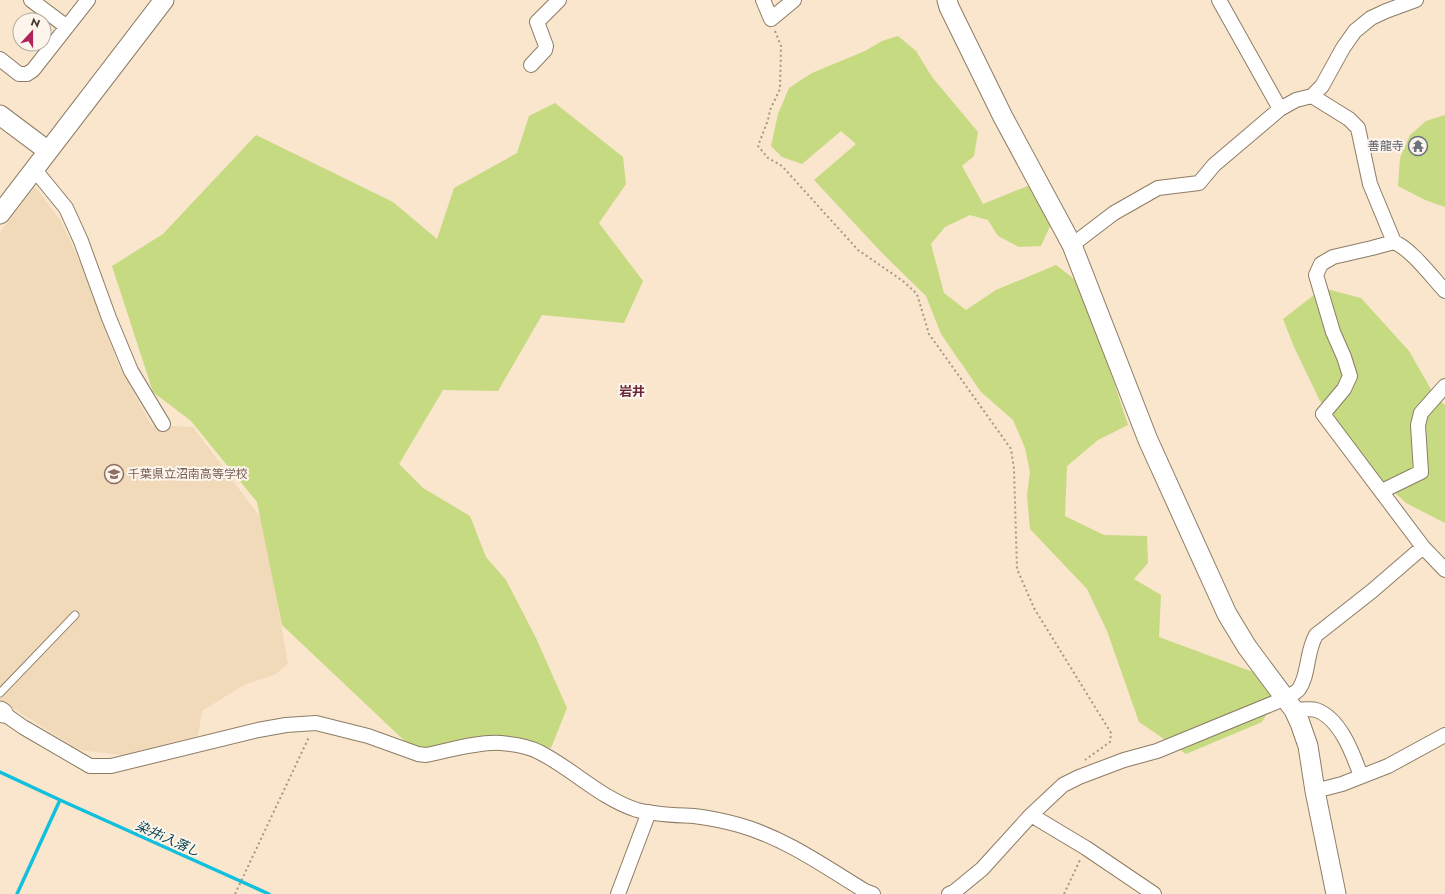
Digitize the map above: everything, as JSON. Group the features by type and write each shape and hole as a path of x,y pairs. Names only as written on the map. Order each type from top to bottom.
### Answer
{"street":[{"path":"31,0 67,27"},
{"path":"0,59 19,74 27,74 33,70 88,0"},
{"path":"0,214 164,0"},
{"path":"531,66 545,50 546,46 537,22 559,0"},
{"path":"763,0 771,18 794,0"},
{"path":"947,0 949,7 1003,117 1072,245 1148,440 1227,614 1248,647 1290,704 1300,723 1308,746 1315,791 1336,894"},
{"path":"1219,0 1280,109"},
{"path":"1072,245 1114,213 1158,188 1199,183 1214,165 1280,109 1296,100 1312,96 1322,86 1343,48 1356,31 1371,18 1416,0"},
{"path":"1312,96 1349,118 1358,128 1370,184 1394,242"},
{"path":"0,115 48,150"},
{"path":"35,170 66,208 81,241 109,318 131,372 163,424"},
{"path":"1445,291 1417,260 1400,244 1394,242 1333,256 1321,264 1316,275 1333,332 1344,357 1350,376 1344,389 1324,414 1423,547 1445,570"},
{"path":"1382,491 1421,472 1418,425 1421,413 1445,386"},
{"path":"1290,704 1304,680 1311,644 1316,635 1372,591 1423,547"},
{"path":"949,894 959,888 982,869 1031,814 1063,785 1079,777 1124,760 1157,751 1290,704 1315,710 1328,716 1344,737 1361,776"},
{"path":"2,712 23,728 90,766 111,766 258,730 286,725 316,723 368,736 418,754 426,755 480,744 499,742 525,747 538,751 602,794 624,804 649,812 696,817 738,825 776,838 864,891 873,894"},
{"path":"1315,791 1342,784 1388,766 1445,735"},
{"path":"618,894 649,812"},
{"path":"1031,814 1086,848 1154,894"}],"lane":[{"path":"0,693 75,615"}],"path":[{"path":"771,18 780,46 780,89 770,110 768,120 758,146 768,158 782,166 858,250 902,281 917,294 929,334 1011,449 1014,469 1017,569 1034,608 1111,733 1110,742 1088,757 1083,763"},
{"path":"235,894 316,723"},
{"path":"1064,894 1086,848"}],"shaded area":[{"name":"千葉県立沼南高等学校","path":"35,187 61,221 83,269 117,361 151,425 193,427 263,521 288,664 276,674 242,686 202,711 198,736 122,755 79,750 0,700 0,232"}],"green space":[{"path":"898,36 916,51 932,77 978,132 974,156 962,166 983,204 1030,185 1051,224 1041,246 1019,247 998,236 988,220 970,215 945,227 931,244 944,293 966,310 996,290 1056,265 1078,282 1105,355 1128,425 1098,440 1067,466 1065,516 1104,535 1147,536 1148,563 1134,579 1161,595 1159,637 1256,673 1275,701 1262,722 1186,754 1139,722 1107,631 1087,589 1030,529 1027,495 1030,472 1025,448 1013,420 981,392 941,334 926,296 883,254 814,180 856,144 841,131 802,164 782,157 771,146 778,114 789,88 812,73 865,51 882,41"},
{"path":"555,103 623,157 626,184 599,223 643,281 624,323 542,315 498,391 443,390 399,464 423,488 470,516 486,557 506,580 536,638 567,708 551,748 497,735 425,750 409,745 282,625 257,502 191,421 153,392 112,266 163,234 256,135 393,202 437,239 454,188 517,153 529,116"},
{"path":"1445,115 1445,207 1425,200 1398,186 1400,158 1410,135 1426,121"},
{"path":"1323,288 1361,298 1409,351 1436,398 1445,405 1445,523 1406,503 1360,460 1319,399 1294,347 1283,319"}],"waterway":[{"name":"染井i入落し","path":"0,772 269,894"},
{"path":"17,894 60,800"}],"place":[{"name":"善龍寺","path":"1418,146"},
{"name":"千葉県立沼南高等学校","path":"114,474"}],"district":[{"name":"岩井","path":"632,391"}]}
